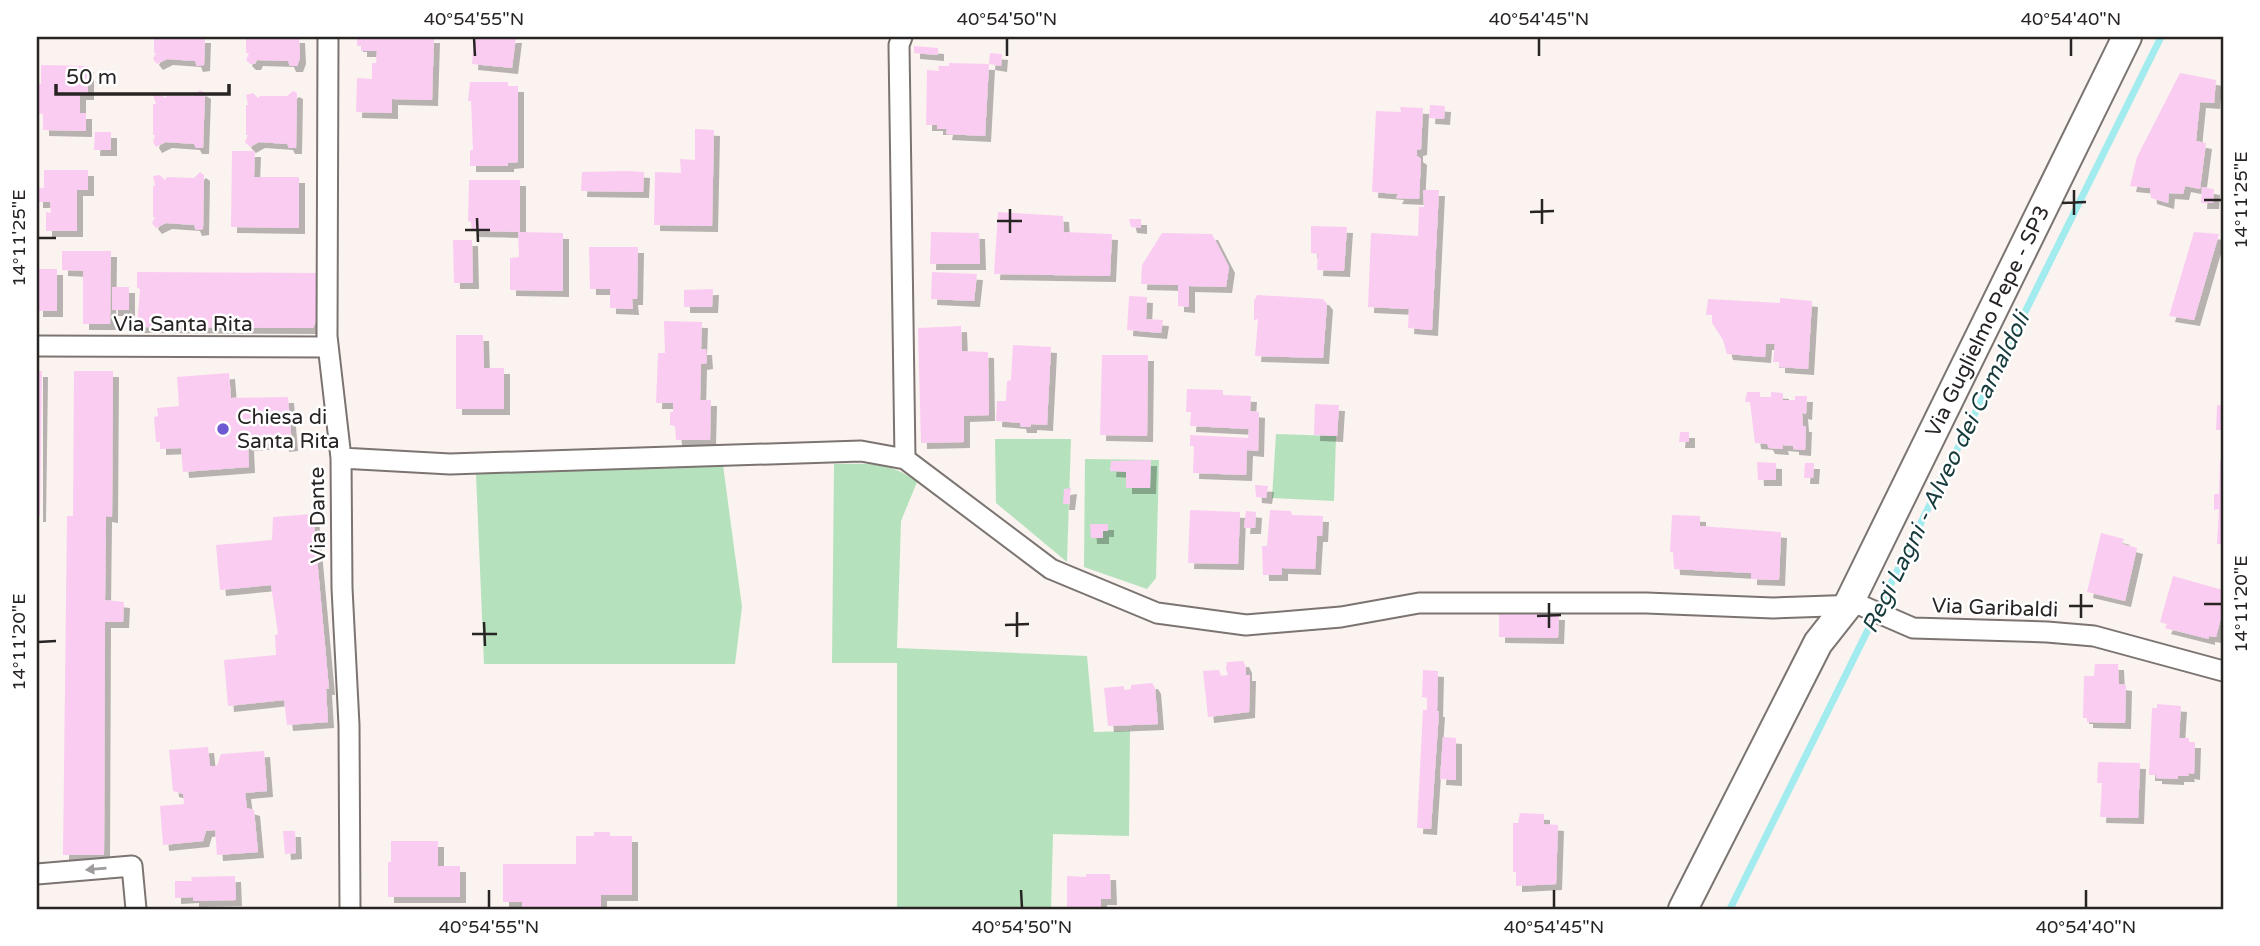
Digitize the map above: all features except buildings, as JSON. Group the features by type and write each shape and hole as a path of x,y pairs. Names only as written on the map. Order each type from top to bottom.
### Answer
{"street":[{"name":"Via Dante","path":"328,37 328,347 341,458 342,588 349,725 350,909"},
{"path":"902,37 899,45 905,459"},
{"name":"Via Guglielmo Pepe - SP3","path":"1683,909 1818,643 1854,605 2127,37"},
{"name":"Via Santa Rita","path":"37,346 328,347"},
{"path":"341,458 450,464 861,451 905,459 1051,569 1157,613 1246,625 1341,617 1419,603 1646,603 1773,608 1854,605"},
{"name":"Via Garibaldi","path":"1854,605 1913,628 2094,636 2223,671"},
{"path":"37,874 132,866 136,909"}],"green space":[{"path":"1276,434 1336,436 1334,501 1272,498"},
{"path":"995,439 1071,439 1067,562 996,503"},
{"path":"1085,459 1159,460 1156,578 1147,589 1084,567"},
{"path":"834,464 887,467 917,482 901,521 897,648 1087,656 1094,732 1130,731 1129,836 1053,834 1051,909 897,909 897,663 832,663"},
{"path":"723,465 742,607 735,664 484,664 476,474"}],"waterway":[{"name":"Regi Lagni - Alveo dei Camaldoli","path":"1730,909 2161,37"}],"place":[{"name":"Chiesa di Santa Rita","path":"223,429"}]}
